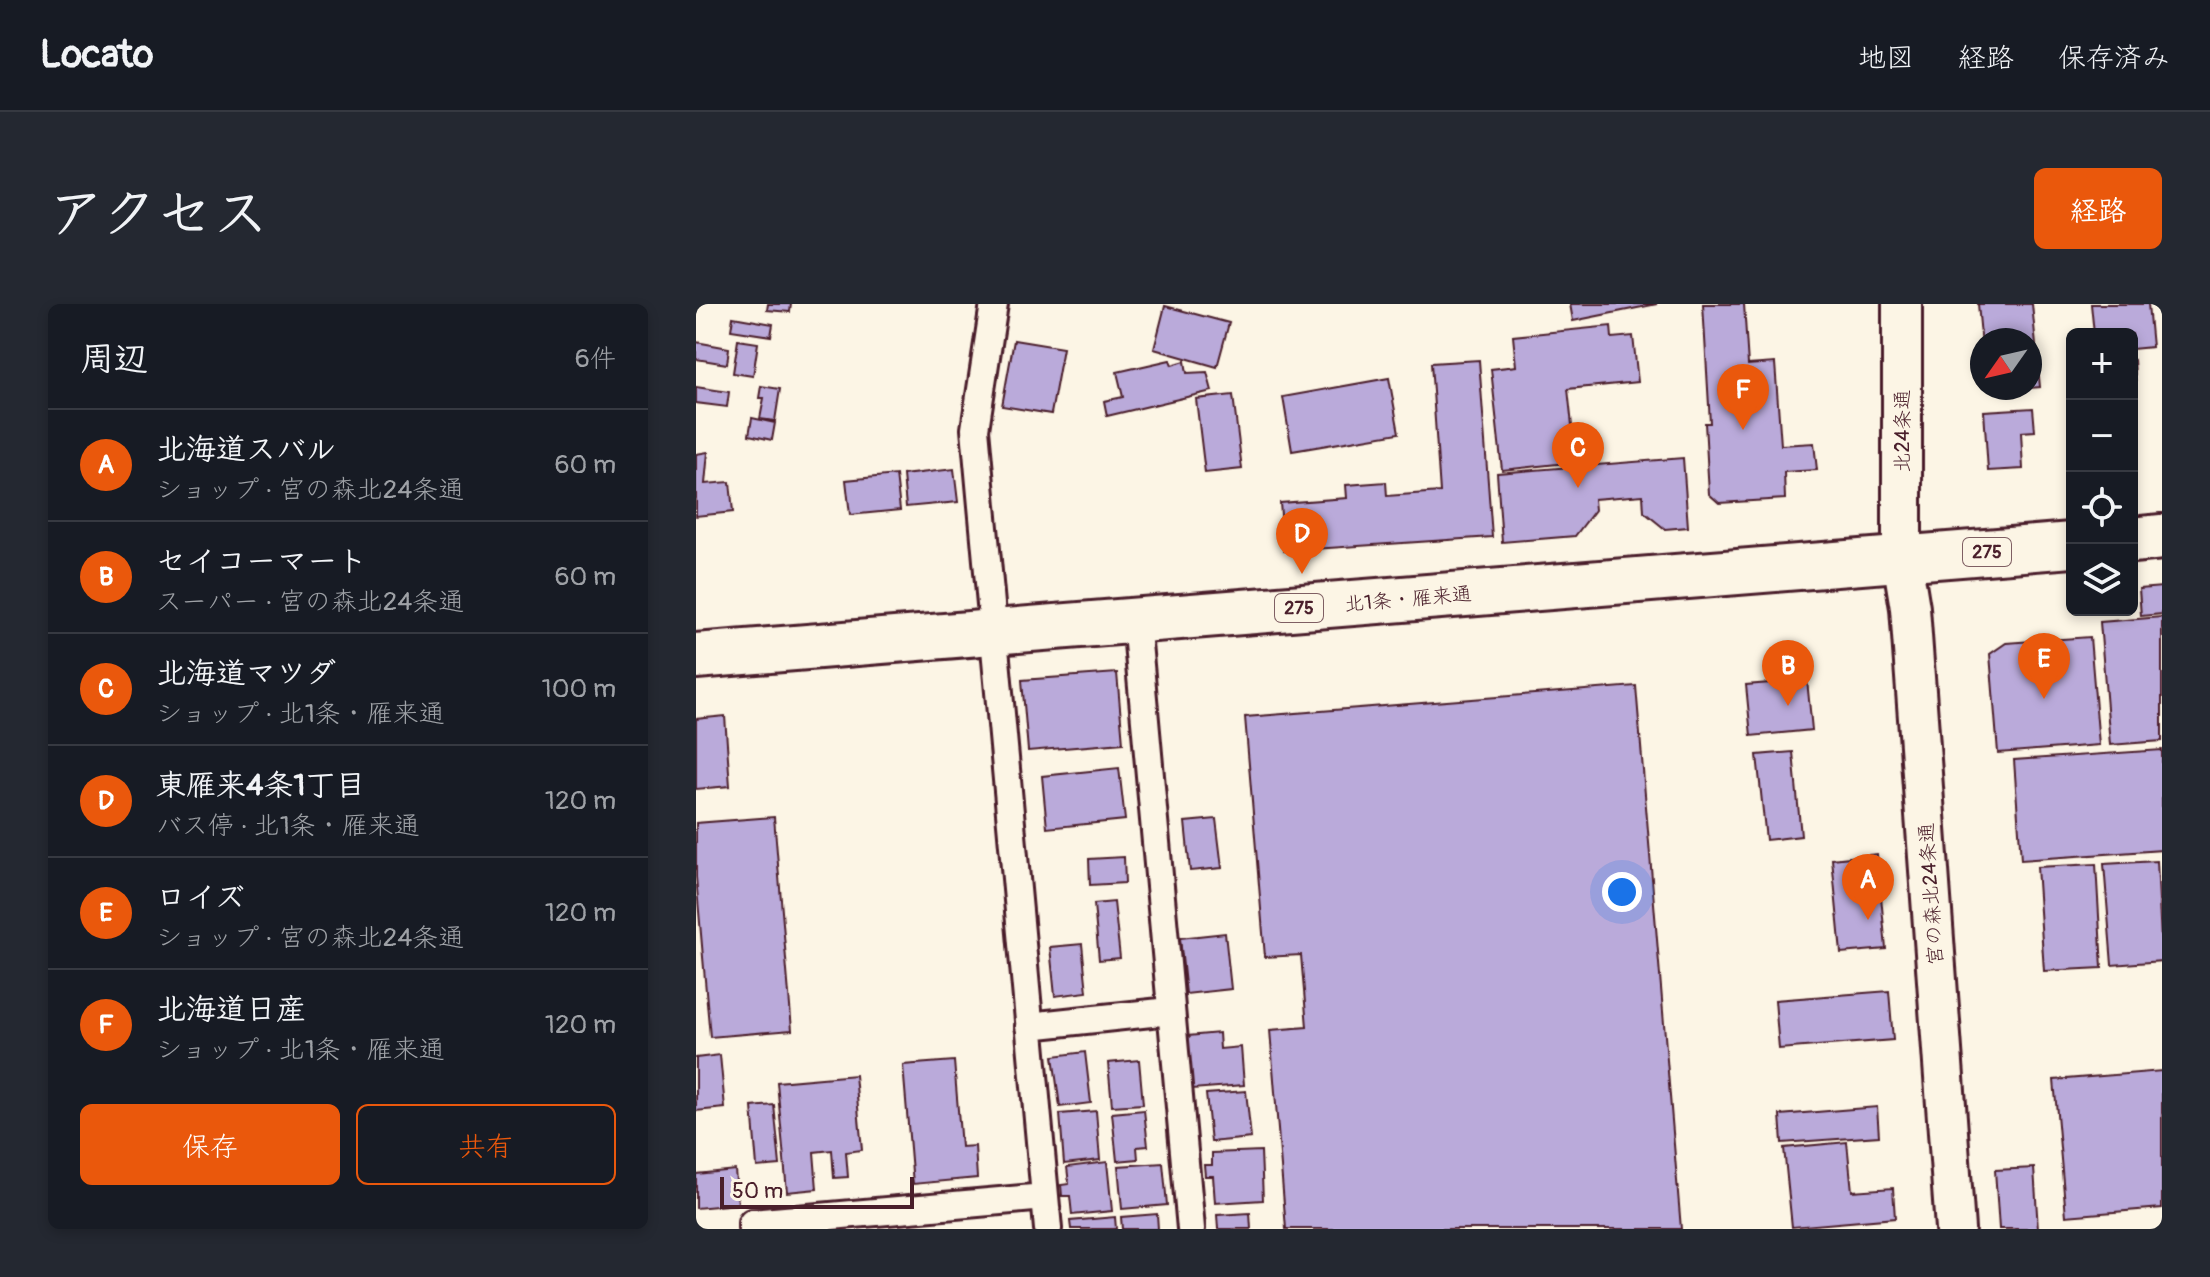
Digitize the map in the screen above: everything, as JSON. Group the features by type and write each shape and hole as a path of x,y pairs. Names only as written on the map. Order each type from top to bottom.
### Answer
{"highway":[{"path":"2138,539 2162,537"},
{"name":"北1条・雁来通","path":"696,656 2066,545"}],"street":[{"path":"994,304 975,429 1048,1229"},
{"name":"北24条通","path":"1902,304 1902,559"},
{"name":"宮の森北24条通","path":"1902,559 1910,608 1955,1229"},
{"path":"1136,621 1191,1229"},
{"path":"1029,1026 1170,1011"},
{"path":"752,1229 752,1223 1045,1197"}],"building":[{"path":"768,304 791,304 790,312 767,310"},
{"path":"1570,304 1657,304 1573,321"},
{"path":"1703,304 1744,304 1748,365 1775,363 1781,445 1814,443 1817,470 1784,472 1785,499 1719,503 1709,494 1705,423 1710,423"},
{"path":"1978,304 2032,304 2034,328 1980,328"},
{"path":"2091,304 2148,304 2152,347 2138,348 2138,328 2093,328"},
{"path":"1165,306 1229,323 1217,367 1154,349"},
{"path":"733,317 773,324 771,336 731,330"},
{"path":"1611,326 1612,338 1633,336 1638,382 1568,389 1576,462 1502,470 1491,369 1516,366 1513,336"},
{"path":"738,340 758,343 753,376 733,373"},
{"path":"1014,340 1063,348 1051,414 1002,406"},
{"path":"696,342 729,348 727,364 696,359"},
{"path":"1170,360 1172,365 1185,361 1187,373 1207,372 1212,391 1107,416 1104,401 1123,397 1117,372"},
{"path":"1479,360 1492,537 1284,551 1280,503 1347,498 1346,485 1386,482 1387,496 1440,492 1431,363"},
{"path":"1389,378 1399,433 1292,451 1283,397"},
{"path":"761,386 780,389 775,421 760,419 764,398 759,398"},
{"path":"696,387 729,392 727,407 696,403"},
{"path":"1233,395 1242,469 1205,473 1196,399"},
{"path":"2033,408 2035,431 2021,432 2023,469 1988,471 1984,411"},
{"path":"752,418 775,423 772,440 749,435"},
{"path":"708,452 705,484 730,482 733,512 696,516 696,454"},
{"path":"1683,458 1688,527 1665,529 1644,512 1643,495 1594,499 1595,510 1575,536 1502,542 1497,473"},
{"path":"954,469 958,502 906,507 903,475"},
{"path":"896,475 900,510 850,515 846,480"},
{"path":"2162,587 2162,614 2141,616 2139,589"},
{"path":"2162,617 2162,741 2110,745 2100,622"},
{"path":"2090,637 2099,745 1998,753 1990,654 2006,643"},
{"path":"1117,673 1123,743 1028,751 1022,680"},
{"path":"1807,680 1812,730 1751,736 1746,685"},
{"path":"1636,686 1681,1229 1286,1229 1270,1030 1307,1027 1301,955 1265,957 1245,717"},
{"path":"725,716 730,786 696,789 696,719"},
{"path":"2162,750 2162,850 2021,860 2014,760"},
{"path":"1793,752 1801,836 1766,840 1757,755"},
{"path":"1119,768 1125,820 1047,828 1042,776"},
{"path":"774,817 792,1030 710,1037 696,877 696,823"},
{"path":"1216,819 1222,868 1190,871 1185,822"},
{"path":"1877,854 1886,949 1841,953 1832,859"},
{"path":"1124,857 1125,883 1090,885 1089,859"},
{"path":"2157,861 2162,961 2112,965 2104,864"},
{"path":"2096,864 2102,968 2044,971 2037,867"},
{"path":"1114,902 1120,958 1099,960 1094,904"},
{"path":"1225,933 1231,989 1186,994 1180,938"},
{"path":"1082,944 1087,992 1055,996 1050,947"},
{"path":"1889,991 1893,1040 1779,1049 1775,1000"},
{"path":"1219,1033 1220,1049 1241,1047 1244,1085 1192,1089 1188,1036"},
{"path":"1085,1052 1091,1103 1060,1107 1053,1056"},
{"path":"720,1055 725,1108 696,1111 696,1058"},
{"path":"1139,1060 1143,1104 1112,1106 1108,1063"},
{"path":"954,1061 961,1147 975,1146 977,1178 913,1184 903,1065"},
{"path":"2162,1071 2162,1208 2066,1216 2054,1080"},
{"path":"855,1075 862,1150 846,1152 848,1177 834,1178 832,1150 814,1152 817,1189 787,1192 777,1082"},
{"path":"1246,1091 1251,1138 1211,1142 1206,1094"},
{"path":"774,1105 780,1165 757,1167 752,1107"},
{"path":"1877,1107 1879,1136 1782,1143 1780,1115"},
{"path":"1144,1110 1148,1146 1137,1147 1138,1159 1117,1161 1112,1113"},
{"path":"1096,1111 1100,1160 1064,1164 1060,1114"},
{"path":"1847,1142 1852,1191 1893,1188 1895,1218 1792,1227 1784,1148"},
{"path":"1261,1151 1263,1200 1215,1203 1213,1176 1205,1176 1204,1165 1212,1165 1212,1153"},
{"path":"1107,1162 1112,1211 1072,1215 1070,1196 1062,1196 1061,1185 1069,1184 1067,1167"},
{"path":"1163,1163 1167,1205 1122,1209 1118,1166"},
{"path":"2034,1168 2038,1229 1999,1229 1995,1170"},
{"path":"735,1170 738,1204 696,1208 696,1174"},
{"path":"1250,1213 1251,1229 1218,1229 1217,1215"},
{"path":"1157,1214 1158,1229 1122,1229 1121,1217"},
{"path":"1115,1217 1116,1229 1071,1229 1070,1221"}],"place":[{"name":"北海道日産","path":"1743,430"},
{"name":"北海道マツダ","path":"1578,488"},
{"name":"東雁来4条1丁目","path":"1302,574"},
{"name":"ロイズ","path":"2044,699"},
{"name":"セイコーマート","path":"1788,706"},
{"name":"北海道スバル","path":"1868,920"}]}
